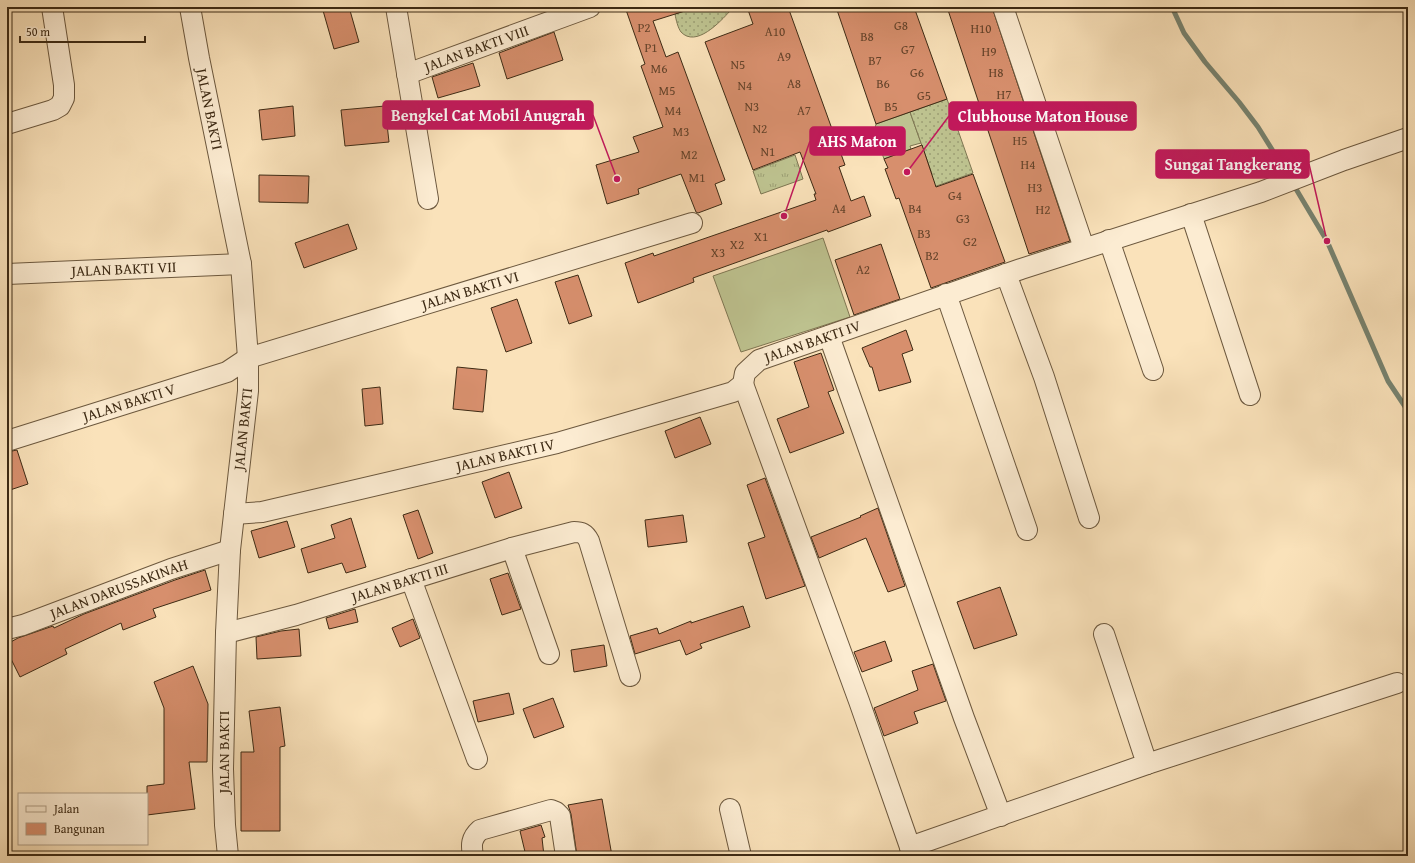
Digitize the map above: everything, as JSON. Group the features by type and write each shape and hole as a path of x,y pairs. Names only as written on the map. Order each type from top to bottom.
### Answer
{"street":[{"path":"7,124 53,110 60,106 64,98 64,85 52,7"},
{"name":"JALAN BAKTI","path":"190,7 241,264 248,358 248,391 230,550 226,634 223,769 225,825 228,856"},
{"name":"JALAN BAKTI VIII","path":"396,7 428,199"},
{"name":"JALAN BAKTI VIII","path":"407,74 590,7"},
{"path":"1003,7 1084,248"},
{"name":"JALAN BAKTI IV","path":"234,514 262,512 557,443 733,392 743,384 745,372 759,360 946,294 1084,248 1261,192 1344,160 1408,138"},
{"path":"1191,214 1250,396"},
{"name":"JALAN BAKTI VI","path":"248,358 692,223"},
{"path":"1109,240 1153,370"},
{"name":"JALAN BAKTI VII","path":"7,274 241,264"},
{"path":"1006,274 1044,377 1089,518"},
{"path":"946,294 1027,530"},
{"path":"829,336 962,711 1001,816"},
{"name":"JALAN BAKTI V","path":"7,441 227,372 248,358"},
{"path":"743,384 859,700 912,851 1001,816 1147,764 1397,683"},
{"name":"JALAN BAKTI III","path":"226,634 296,615 512,548 574,532 584,534 589,541 630,676"},
{"path":"512,548 549,654"},
{"name":"JALAN DARUSSAKINAH","path":"7,629 23,625 171,569 230,550"},
{"path":"410,579 477,759"},
{"path":"1104,634 1147,764"},
{"path":"473,856 471,844 480,830 551,810 560,816 566,856"},
{"path":"730,810 741,856"}],"green space":[{"path":"697,7 731,7 726,16 707,32 694,37 687,36 681,32 677,24 675,14"},
{"path":"947,99 973,173 928,189 932,174 910,112"},
{"path":"910,112 921,143 910,146 911,149 884,159 876,137 876,124"},
{"path":"795,155 803,179 761,194 753,171"},
{"path":"823,238 850,317 741,352 713,276"}],"building":[{"path":"322,7 349,7 359,42 334,49"},
{"path":"625,7 688,7 688,10 653,21 666,57 678,52 725,180 715,184 722,204 698,213 696,212 681,174 638,189 639,194 607,204 596,165 639,152 633,137 663,127 641,66 645,64"},
{"path":"747,7 788,7 845,165 839,167 851,201 864,196 871,216 828,232 827,230 693,278 694,282 638,303 625,263 653,253 654,256 816,200 814,194 816,194 800,152 753,170 705,42 753,24"},
{"path":"836,7 914,7 947,99 876,124"},
{"path":"947,7 992,7 1070,241 1029,254"},
{"path":"554,32 563,60 507,79 499,53"},
{"path":"473,63 480,86 438,98 432,77"},
{"path":"293,106 295,136 262,140 259,110"},
{"path":"385,106 389,142 345,146 341,110"},
{"path":"922,145 936,187 973,174 1005,262 931,288 899,198 896,199 885,169 888,168 884,159"},
{"path":"259,175 309,176 308,203 259,202"},
{"path":"348,224 357,249 304,268 295,243"},
{"path":"881,244 900,299 854,315 835,260"},
{"path":"578,275 592,316 569,324 555,282"},
{"path":"517,299 532,343 506,352 491,308"},
{"path":"906,330 913,350 902,354 911,382 879,391 872,367 870,367 862,348"},
{"path":"821,353 834,390 828,392 844,433 790,453 777,419 809,407 794,362"},
{"path":"457,367 487,370 483,412 453,409"},
{"path":"380,387 383,424 365,426 362,389"},
{"path":"700,417 711,444 675,458 665,431"},
{"path":"17,450 28,484 7,491 7,452"},
{"path":"509,472 522,508 495,518 482,482"},
{"path":"765,478 805,586 766,599 748,543 765,537 747,485"},
{"path":"878,508 905,586 888,592 866,538 819,558 811,537 861,517 860,516"},
{"path":"418,510 433,553 418,559 403,515"},
{"path":"683,515 687,542 648,547 645,520"},
{"path":"351,518 366,567 346,573 342,563 308,573 301,549 335,538 331,525"},
{"path":"287,521 295,547 259,558 251,531"},
{"path":"205,570 211,590 153,609 156,617 123,630 121,623 65,649 67,654 20,677 7,651 7,644 18,638 53,626 54,628 84,614"},
{"path":"508,573 521,609 502,615 490,579"},
{"path":"1000,587 1017,635 974,649 957,602"},
{"path":"743,606 750,627 700,644 702,648 686,655 680,640 635,654 630,636 657,628 659,634 691,621 691,623"},
{"path":"355,609 358,622 329,629 326,618"},
{"path":"413,619 420,638 400,647 392,628"},
{"path":"299,629 301,656 257,659 256,637 281,631"},
{"path":"885,641 892,661 862,672 854,652"},
{"path":"604,645 607,666 574,672 571,650"},
{"path":"933,664 946,701 914,712 918,723 884,736 874,708 918,690 912,671"},
{"path":"193,666 208,704 207,762 189,762 195,809 148,815 147,786 164,784 164,708 154,682"},
{"path":"509,693 514,714 478,722 473,701"},
{"path":"553,698 564,727 534,738 523,709"},
{"path":"280,707 285,746 280,747 280,831 241,831 241,752 254,752 249,711"},
{"path":"602,799 612,856 577,856 571,814 568,805"},
{"path":"541,825 545,837 542,838 544,856 526,856 520,831"}],"waterway":[{"path":"1172,7 1184,33 1205,62 1258,127 1289,177"},
{"path":"1293,184 1327,241 1388,381 1408,411"}],"place":[{"name":"Clubhouse Maton House","path":"907,172"},
{"name":"Bengkel Cat Mobil Anugrah","path":"617,179"},
{"name":"AHS Maton","path":"784,216"},
{"name":"Sungai Tangkerang","path":"1327,241"}]}
